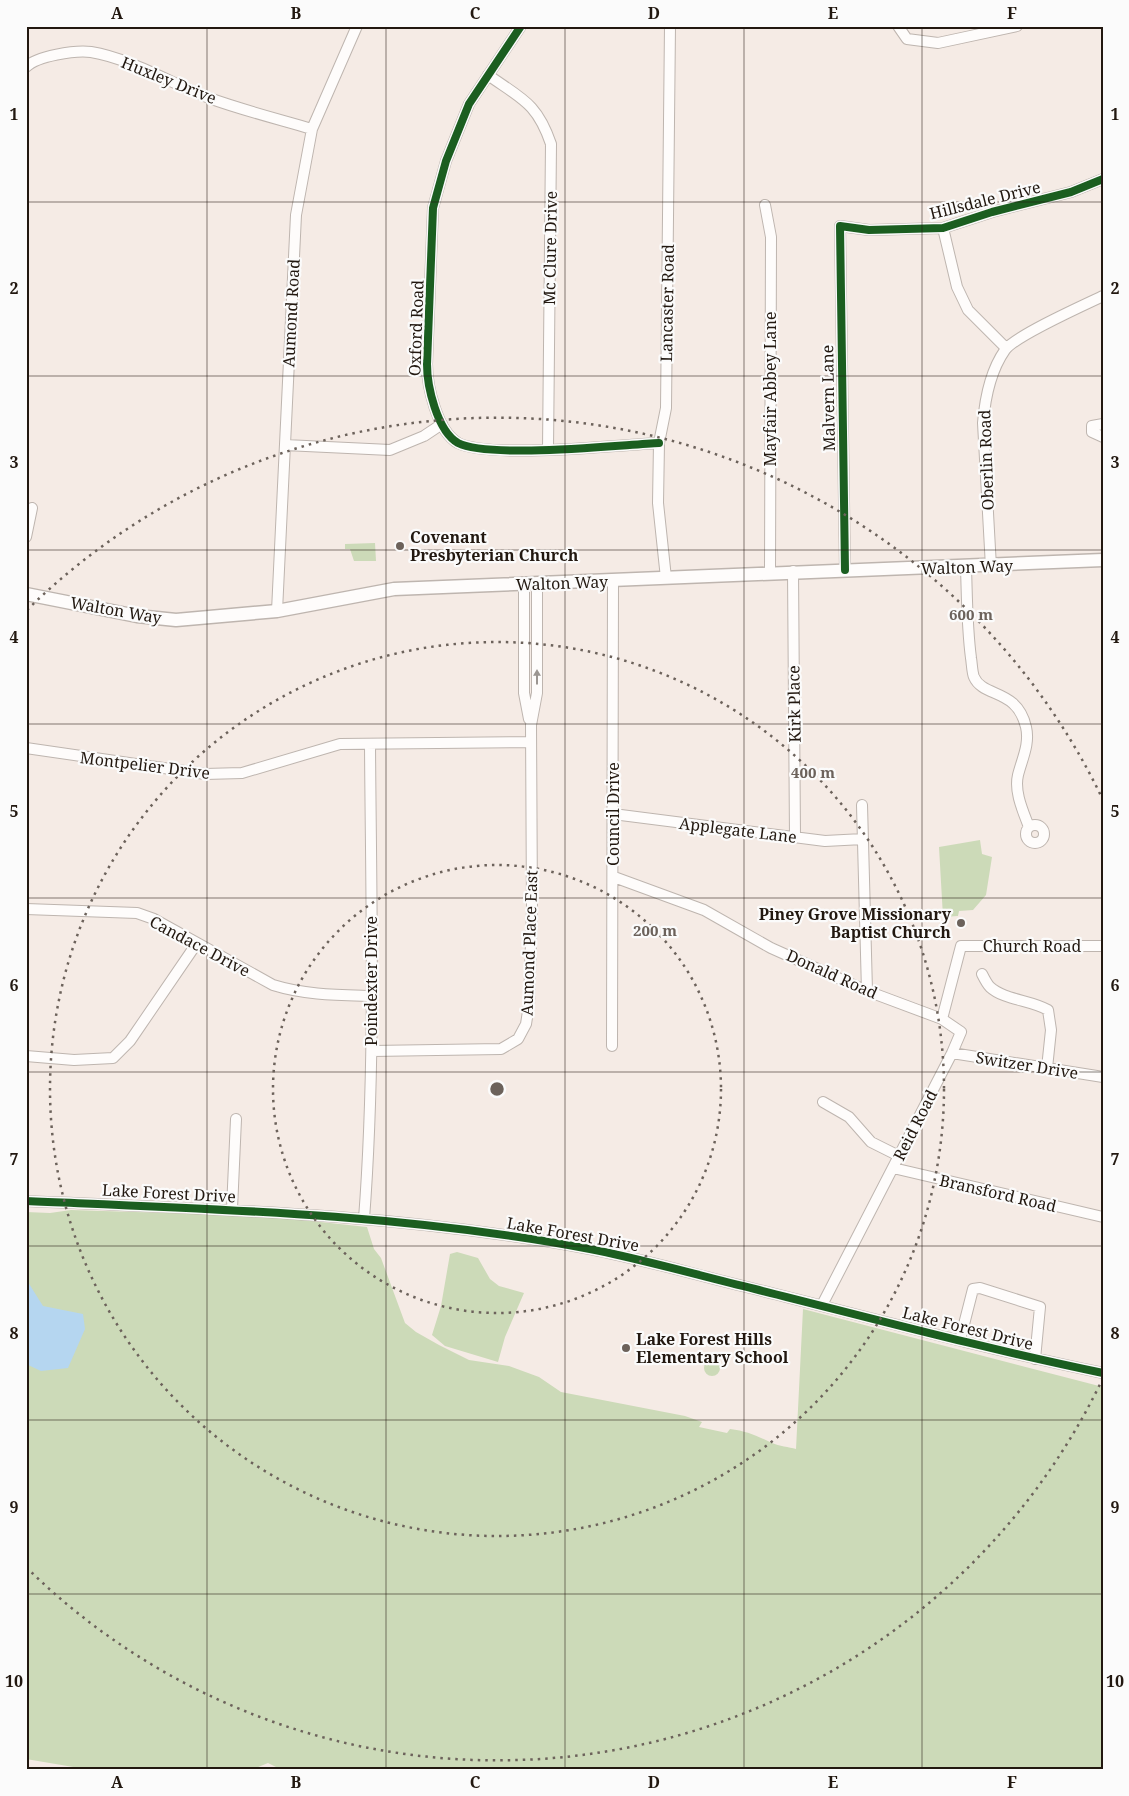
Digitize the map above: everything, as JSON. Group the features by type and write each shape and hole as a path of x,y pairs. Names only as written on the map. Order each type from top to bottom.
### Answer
{"main road":[{"name":"Walton Way","path":"26,594 138,616 176,620 277,611 394,590 793,571 991,567 1103,560"}],"street":[{"name":"Aumond Road","path":"277,611 296,215 312,129 357,26"},
{"name":"Oxford Road","path":"521,26 469,104 446,161 433,208 427,385 442,424 456,442 474,448 548,449 659,443"},
{"name":"Lancaster Road","path":"666,578 658,502 659,443 666,408 670,26"},
{"path":"898,26 907,39 938,43 1017,26"},
{"name":"Huxley Drive","path":"26,67 33,60 90,52 116,59 211,98 312,129"},
{"name":"Mc Clure Drive","path":"488,75 534,108 544,123 551,144 548,449"},
{"name":"Hillsdale Drive","path":"840,226 869,230 943,228 992,212 1071,192 1103,179"},
{"name":"Mayfair Abbey Lane","path":"765,205 771,237 770,573"},
{"name":"Malvern Lane","path":"840,226 845,570"},
{"path":"943,228 957,287 968,310 1006,348 1044,324 1103,296"},
{"name":"Oberlin Road","path":"991,567 983,423 985,402 993,376 1006,348"},
{"path":"285,445 390,450 424,436 442,424"},
{"path":"1103,424 1092,426 1092,432 1103,437"},
{"path":"26,537 32,508"},
{"path":"966,567 968,622 974,678 982,686 1011,699 1020,709 1027,729 1026,746 1018,784 1019,800 1029,827"},
{"name":"Kirk Place","path":"793,571 795,837"},
{"name":"Council Drive","path":"612,1046 614,877 613,581"},
{"name":"Aumond Place East","path":"372,1050 501,1049 518,1039 526,1024 531,975 530,725 537,693 531,584"},
{"name":"Montpelier Drive","path":"26,748 204,774 242,773 340,744 530,742"},
{"name":"Poindexter Drive","path":"364,1219 371,1126 372,1050 370,744"},
{"path":"862,806 867,991"},
{"name":"Applegate Lane","path":"613,814 825,841 863,839"},
{"name":"Donald Road","path":"614,877 704,910 771,948 867,991 942,1019"},
{"name":"Candace Drive","path":"26,909 137,914 154,920 272,985 291,991 371,996"},
{"path":"26,1056 74,1060 113,1058 130,1041 197,943"},
{"name":"Church Road","path":"942,1019 961,946 1103,946"},
{"path":"982,974 990,987 1011,997 1029,1001 1048,1010 1052,1030 1047,1068"},
{"name":"Reid Road","path":"822,1305 952,1053 961,1032 942,1019"},
{"name":"Switzer Drive","path":"952,1053 1103,1077"},
{"path":"823,1102 849,1117 871,1142 899,1156"},
{"path":"232,1209 236,1118"},
{"name":"Bransford Road","path":"893,1168 1103,1217"},
{"name":"Lake Forest Drive","path":"26,1200 232,1209 364,1219 489,1233 591,1249 1035,1359 1103,1373"},
{"path":"960,1340 972,1289 980,1288 1036,1304 1040,1307 1035,1359"}],"green space":[{"path":"375,543 376,561 354,561 350,549 345,549 345,544"},
{"path":"980,840 982,854 992,857 986,895 973,910 959,911 958,916 943,917 939,847"},
{"path":"71,1210 265,1216 367,1227 374,1249 381,1258 405,1323 416,1332 439,1345 469,1360 509,1366 539,1377 561,1392 685,1416 702,1422 699,1427 727,1433 730,1429 742,1431 775,1444 796,1449 803,1309 1103,1387 1103,1770 282,1770 268,1763 251,1770 91,1770 26,1759 26,1212 50,1213"},
{"path":"457,1252 478,1258 490,1279 499,1286 524,1293 505,1337 498,1362 445,1346 432,1335 441,1306 450,1254"},
{"path":"712,1360 720,1368 712,1376 704,1368"}],"water":[{"path":"26,1279 43,1306 83,1314 85,1329 68,1368 41,1371 26,1364"}],"cycle path":[{"path":"521,26 469,104 446,161 433,208 427,364 431,396 444,429 458,443 474,448 525,451 659,443"},
{"path":"845,570 840,226 869,230 943,228 992,212 1071,192 1103,179"},
{"path":"26,1201 309,1215 450,1228 520,1237 632,1258 972,1344 1103,1373"}],"place":[{"name":"Covenant Presbyterian Church","path":"400,546"},
{"name":"Piney Grove Missionary Baptist Church","path":"961,923"},
{"name":"Lake Forest Hills Elementary School","path":"626,1348"}]}
